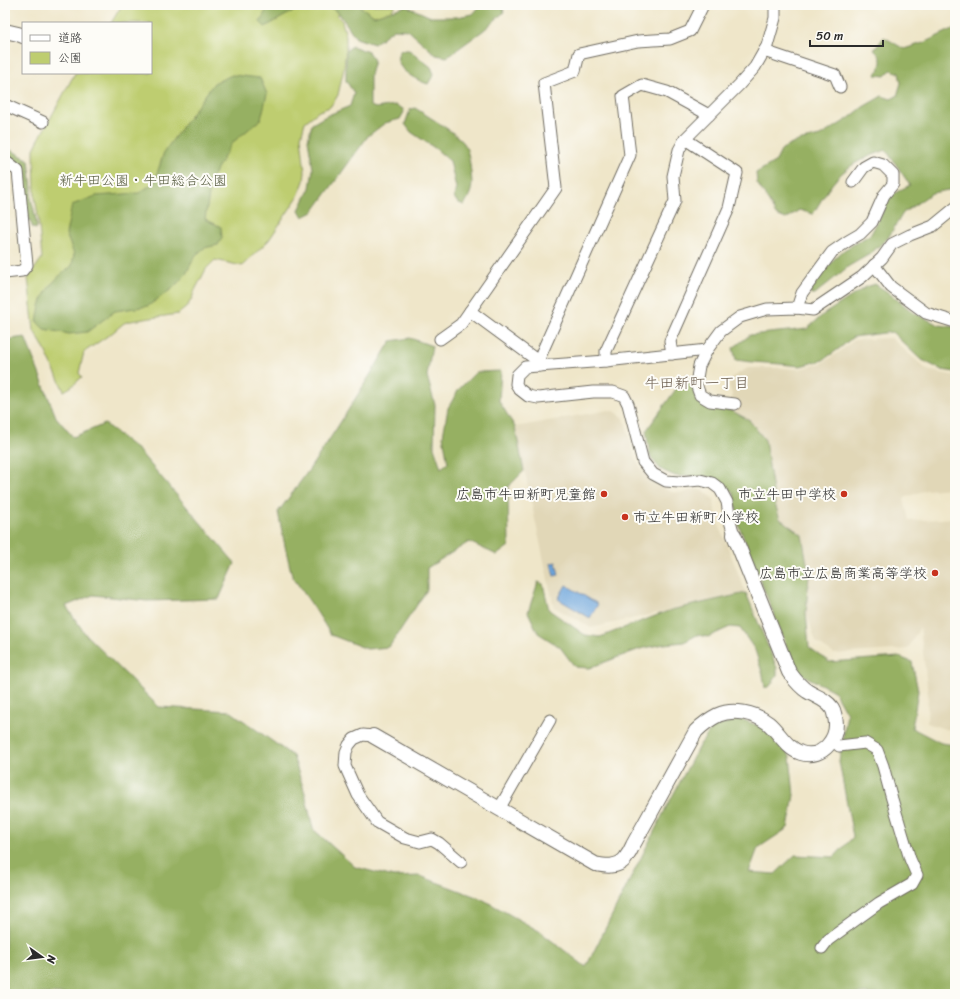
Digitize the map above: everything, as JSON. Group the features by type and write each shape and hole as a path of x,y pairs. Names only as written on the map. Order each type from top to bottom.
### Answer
{"street":[{"path":"440,339 461,324 556,188 544,83 575,71 579,54 638,41 670,39 690,31 703,5"},
{"path":"606,361 606,351 675,201 673,176 679,150 685,139 755,67 767,46 775,18 775,5"},
{"path":"5,31 22,36"},
{"path":"764,51 835,75 840,87"},
{"path":"538,363 630,155 624,96 642,85 667,92 709,115"},
{"path":"5,105 44,122"},
{"path":"672,354 670,341 730,208 737,173 685,139"},
{"path":"5,161 18,171 27,265 22,271 5,273"},
{"path":"797,308 802,293 832,252 848,240 860,234 872,222 884,195 893,184 893,175 883,165 873,162 864,167 853,182"},
{"path":"735,404 710,401 700,395 696,384 699,366 707,350 721,331 740,317 766,309 797,308 813,310 862,277 882,258 892,244 933,226 955,208"},
{"path":"874,265 891,288 926,313 955,322"},
{"path":"470,311 538,363"},
{"path":"462,862 432,839 420,842 405,838 377,822 358,795 345,766 346,752 354,739 363,735 373,736 595,864 605,866 620,863 625,859 634,846 696,731 706,722 720,714 732,712 758,717 768,723 790,747 800,753 810,755 821,752 828,746 833,738 836,730 836,720 833,710 826,700 808,692 798,684 789,672 734,536 727,502 720,489 712,483 700,480 679,482 666,481 653,474 643,462 628,404 624,396 613,392 593,392 538,398 528,396 519,389 516,384 517,375 525,367 538,363 606,361 707,350"},
{"path":"499,809 550,720"},
{"path":"822,948 828,940 879,903 912,884 917,875 910,859 877,750 865,743 839,746"}],"shaded area":[{"name":"市立牛田中学校","path":"891,338 927,370 955,376 955,488 926,490 904,498 909,521 955,518 955,730 945,729 927,723 928,694 920,627 908,649 834,654 816,642 806,612 809,575 802,535 780,519 749,420 732,411 732,394 729,386 732,377 748,368 799,369 822,363 841,351 854,340"},
{"name":"市立牛田新町小学校","path":"609,410 616,412 624,418 636,461 649,479 660,487 672,492 683,493 695,489 703,490 714,500 719,525 746,593 591,628 554,607 515,427"}],"green space":[{"name":"新牛田公園・牛田総合公園","path":"122,5 396,5 389,13 378,20 336,14 342,21 346,36 344,68 338,95 330,107 319,111 305,122 301,137 305,172 304,181 297,198 269,240 242,266 215,260 206,269 187,307 178,314 124,323 84,352 79,373 82,377 64,391 43,346 34,331 28,278 42,258 35,198 34,149 74,74 152,74 152,22 112,22"},
{"path":"269,5 306,5 265,27 260,22"},
{"path":"325,5 358,5 374,16 406,6 431,17 457,17 473,14 481,5 502,5 504,12 484,30 447,57 436,55 408,30 394,29 374,44 356,38 338,12"},
{"path":"955,28 955,190 932,193 903,213 888,238 870,254 849,266 815,294 811,294 809,292 834,259 844,250 871,234 891,196 910,185 886,150 861,160 842,173 828,190 813,214 799,210 786,219 776,215 757,183 756,173 776,161 782,149 798,141 820,136 882,96 891,99 897,96 901,83 899,73 891,70 885,76 876,75 881,59 874,50 884,37 904,49 923,43"},
{"path":"352,46 368,52 374,60 370,75 370,106 376,108 395,105 403,109 404,112 400,119 385,123 368,136 313,212 303,217 299,210 310,188 313,169 308,140 312,124 326,116 350,106 354,93 346,81 346,51"},
{"path":"401,50 409,50 431,67 434,74 428,84 413,77 403,70 398,60 398,55"},
{"path":"232,75 260,78 267,94 261,119 232,143 212,177 205,219 221,227 222,238 218,245 204,248 195,256 186,274 173,288 148,306 115,311 87,332 69,334 44,329 37,322 42,300 53,283 72,266 74,254 66,234 72,205 96,196 139,193 154,183 164,152 214,83"},
{"path":"415,108 457,136 465,145 469,159 472,182 469,196 464,205 457,202 454,197 456,188 450,161 436,149 411,132 405,124 410,110"},
{"path":"5,147 29,160 32,189 31,199 37,226 36,229 33,228 26,213 24,169 5,157"},
{"path":"875,284 914,313 939,325 955,327 955,372 942,370 920,359 892,332 853,337 823,360 800,366 736,360 733,348 750,335 807,329 824,314 866,287"},
{"path":"25,337 56,417 73,437 105,424 139,451 235,563 219,599 147,601 93,595 66,606 86,635 159,707 230,711 293,756 305,793 313,829 355,867 394,877 420,876 482,899 539,931 586,967 664,812 699,746 713,727 741,719 769,730 790,756 794,795 788,828 758,848 749,872 775,874 795,855 834,857 853,837 839,761 847,714 834,691 801,674 793,663 739,526 734,494 724,483 710,477 675,476 660,469 650,456 646,431 686,375 693,382 696,398 705,407 732,411 749,420 765,440 775,504 780,519 802,535 809,575 806,612 809,647 829,662 899,657 912,662 918,691 912,728 941,743 955,745 955,994 10,994 5,986 5,340"},
{"path":"410,338 432,346 427,376 435,405 434,447 441,468 448,463 443,436 448,408 459,389 476,372 501,371 499,401 515,427 524,471 508,487 509,546 497,555 469,542 427,568 427,590 389,647 367,649 331,635 292,576 278,512 323,449 391,341"},
{"path":"538,582 543,584 549,610 585,635 600,637 671,610 746,593 777,668 777,676 770,686 765,688 763,675 755,650 740,628 730,627 708,637 697,635 684,642 640,649 589,668 575,667 560,647 538,633 528,612"}],"water":[{"path":"556,562 559,575 554,576 551,563"},
{"path":"566,585 598,604 590,618 558,599"}],"place":[{"name":"広島市牛田新町児童館","path":"604,494"},
{"name":"市立牛田中学校","path":"844,494"},
{"name":"市立牛田新町小学校","path":"625,517"},
{"name":"広島市立広島商業高等学校","path":"935,573"}],"district":[{"name":"牛田新町一丁目","path":"697,383"}]}
